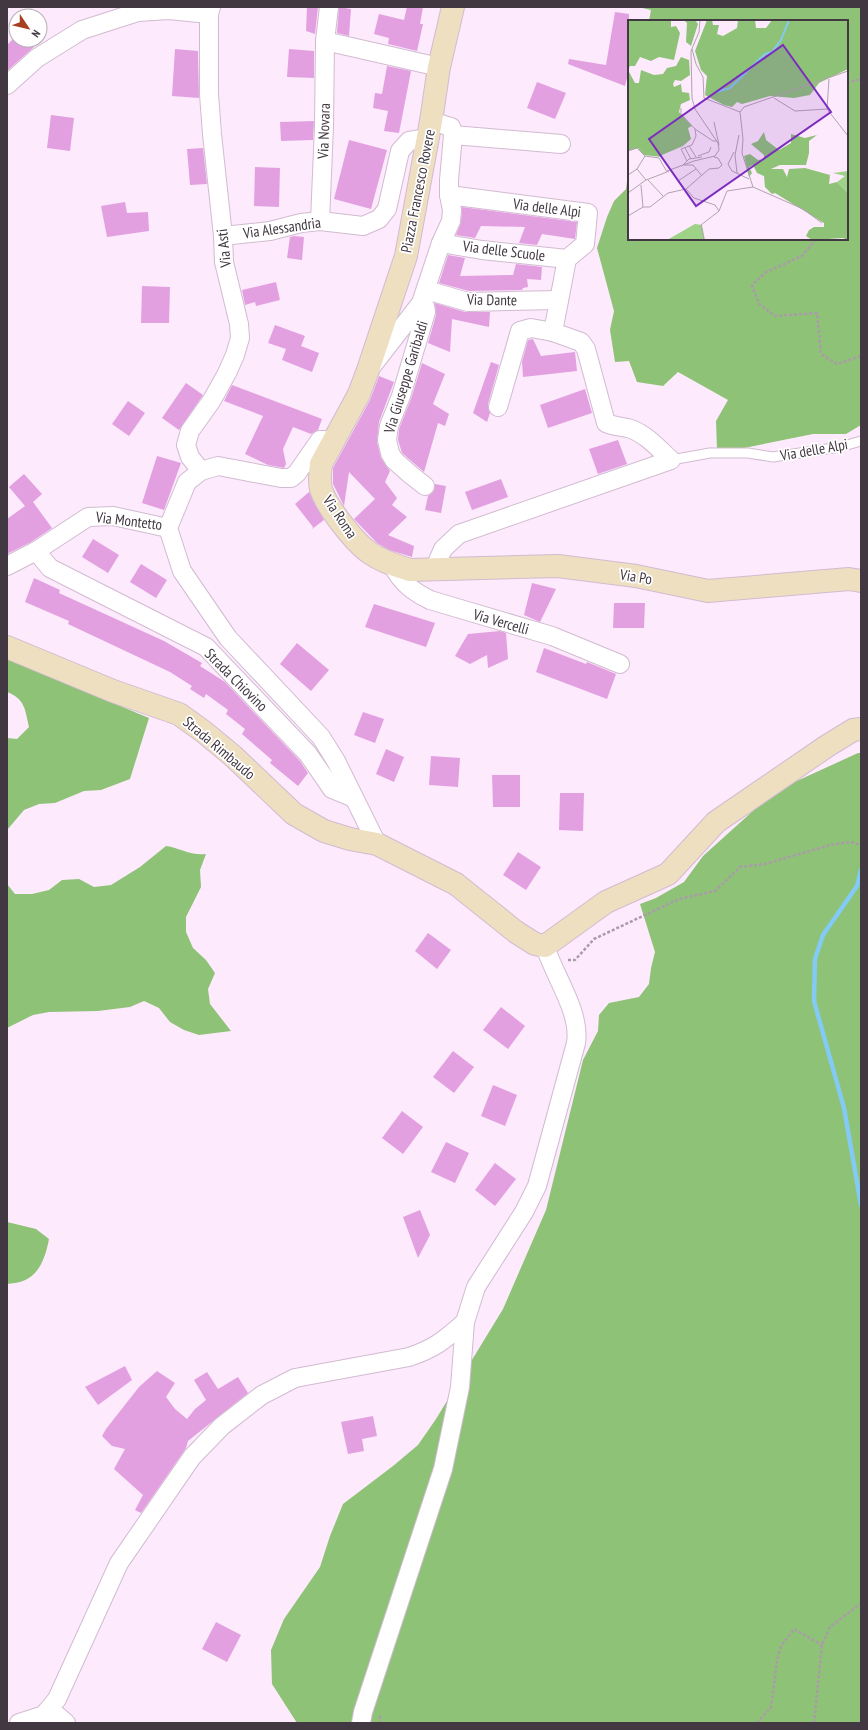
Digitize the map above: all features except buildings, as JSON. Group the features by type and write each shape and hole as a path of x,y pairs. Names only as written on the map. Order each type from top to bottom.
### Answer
{"street":[{"name":"Via Novara","path":"320,220 324,126 325,41 329,7"},
{"name":"Piazza Francesco Rovere","path":"368,370 406,256 439,67 453,7"},
{"path":"7,85 36,58 82,30 138,12 169,10 210,11"},
{"name":"Via Asti","path":"201,471 190,457 186,446 190,431 212,400 227,373 235,355 240,338 239,324 224,262 223,236 212,134 209,94 210,11"},
{"path":"325,41 439,67"},
{"path":"368,370 424,296 441,244 451,221 452,210 449,195 453,134 451,127 429,130"},
{"name":"Via Alessandria","path":"223,236 270,231 320,220 363,226 379,219 387,209 400,151 409,141 429,130"},
{"path":"453,134 561,144"},
{"name":"Via delle Alpi","path":"449,195 588,213 585,244 567,259"},
{"name":"Via delle Scuole","path":"441,244 567,259"},
{"path":"553,332 567,259"},
{"name":"Via Dante","path":"424,296 468,302 559,300"},
{"name":"Via Giuseppe Garibaldi","path":"424,296 426,312 401,396 389,426 387,440 390,453 394,460 425,486"},
{"path":"498,407 520,331 531,328 553,332 581,342 586,349 606,423 615,427 630,428 647,438 671,460"},
{"name":"Via Roma","path":"368,370 359,394 321,464 319,477 322,490 340,521 356,541 369,552 401,568"},
{"path":"201,471 218,466 281,478 290,478 297,473 320,440 324,440 331,444"},
{"name":"Via delle Alpi","path":"434,570 443,549 459,534 671,460"},
{"name":"Via Montetto","path":"7,566 36,551 88,517 113,516 168,528 188,482 201,471"},
{"name":"Strada Chiovino","path":"168,528 182,571 228,638 321,737 336,760 377,844"},
{"name":"Strada Chiovino","path":"36,551 50,568 206,647 308,754 332,789 354,798"},
{"name":"Via Po","path":"401,568 434,570 468,567 558,566 636,576 708,591 849,580 861,581"},
{"name":"Via Vercelli","path":"401,568 398,576 414,592 430,600 552,636 620,664"},
{"name":"Strada Rimbaudo","path":"7,648 113,691 179,714 233,756 294,814 324,831 350,839 377,844 456,884 516,932 547,953"},
{"path":"361,1723 363,1712 443,1469 460,1387 465,1322 476,1287 524,1212 537,1186 576,1043 578,1033 573,1011 547,953 606,902 668,874 716,822 827,746 853,730 861,729"},
{"path":"19,1723 44,1715 57,1699 119,1563 192,1457 222,1426 262,1395 295,1378 409,1357 427,1351 443,1341 465,1322"},
{"path":"46,1712 58,1716 66,1723"}],"lane":[{"name":"Via delle Alpi","path":"671,460 710,453 748,453 773,457 840,447 861,441"}],"path":[{"path":"848,83 861,79"},
{"path":"815,240 802,256 766,272 752,285 759,304 774,316 817,313 821,354 837,364 861,356"},
{"path":"547,953 575,960 594,939 679,899 714,890 740,867 765,864 830,844 850,842 861,845"},
{"path":"814,1723 822,1645 830,1627 861,1603"},
{"path":"757,1723 772,1707 777,1661 781,1646 794,1629 822,1645"}],"green space":[{"path":"638,7 861,7 861,425 846,434 813,434 734,450 717,449 716,421 728,400 678,372 663,386 637,382 629,361 615,362 610,330 614,311 597,248 614,201 626,189 628,174 628,240 848,240 848,20 649,20 651,10"},
{"path":"7,659 149,718 130,779 101,790 84,791 55,803 39,804 24,810 7,830 7,738 17,739 29,727 21,701 7,692"},
{"path":"858,753 861,753 861,1723 297,1723 272,1684 271,1650 284,1619 320,1567 330,1536 343,1504 418,1445 436,1419 503,1309 546,1210 583,1060 598,1031 599,1015 609,1003 639,997 649,984 655,952 640,904 656,898 684,882 703,856 775,791"},
{"path":"166,846 195,854 206,854 200,870 201,887 186,917 186,932 193,948 206,960 215,973 208,989 210,1004 231,1031 199,1035 184,1030 170,1022 159,1008 144,1001 130,1007 98,1011 49,1012 33,1015 7,1028 7,884 15,894 32,894 49,890 62,880 79,879 94,887 111,885 140,867"},
{"path":"7,1222 36,1229 49,1239 44,1258 34,1274 23,1281 7,1284"}],"waterway":[{"path":"861,870 857,886 823,935 815,959 814,1001 844,1108 861,1205"}]}
